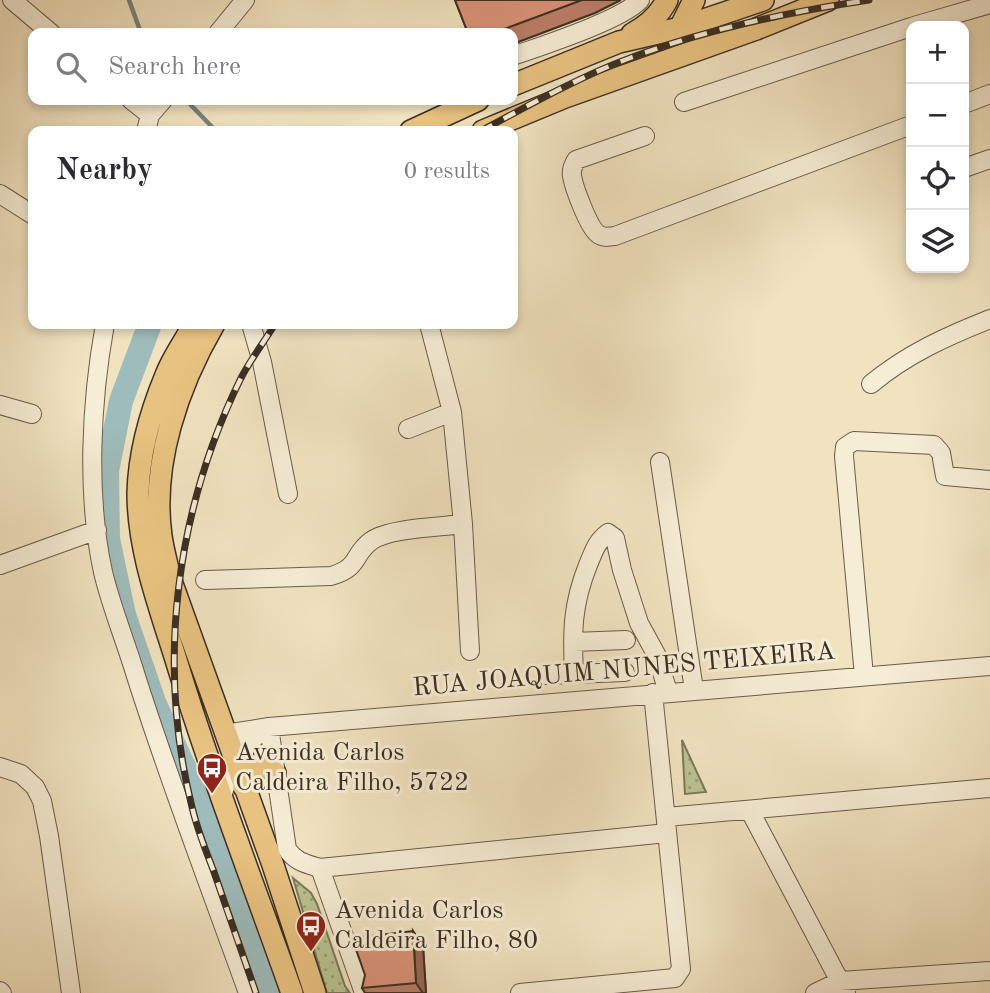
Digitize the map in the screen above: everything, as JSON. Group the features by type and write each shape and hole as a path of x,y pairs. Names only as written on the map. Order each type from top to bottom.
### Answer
{"main road":[{"path":"518,83 619,42 647,26 659,14 667,0"},
{"path":"632,72 680,28 694,0"},
{"path":"497,126 632,72 756,29 828,0"},
{"path":"619,42 680,28 759,1"},
{"path":"422,126 467,105"},
{"path":"191,329 166,374 153,412 140,467 140,532 198,731 292,993"},
{"path":"212,329 171,419 159,485 161,534 170,578 273,864 315,993"},
{"path":"244,787 257,765 267,766 275,773"}],"street":[{"path":"12,0 45,28"},
{"path":"222,28 245,0"},
{"path":"518,54 571,35 621,12 640,0"},
{"path":"933,21 990,4"},
{"path":"684,102 906,29"},
{"path":"969,102 990,94"},
{"path":"135,105 148,123 160,105"},
{"path":"645,136 576,160 572,167 572,179 587,215 595,232 602,237 615,236 906,126"},
{"path":"969,166 990,159"},
{"path":"0,194 28,212"},
{"path":"871,384 891,366 942,337 990,319"},
{"path":"104,329 96,373 92,458 103,572 155,734 248,993"},
{"path":"252,329 262,362 288,494"},
{"path":"430,329 452,412 463,524 470,651"},
{"path":"0,405 32,414"},
{"path":"408,429 452,412"},
{"path":"864,676 845,447 854,441 934,445 941,453 945,476 990,480"},
{"path":"660,462 694,690"},
{"path":"205,580 331,576 345,572 353,566 368,542 379,536 463,524"},
{"path":"0,565 97,530"},
{"path":"520,993 619,988 675,978 681,969 667,825 657,656 639,623 615,538 608,533 597,541 573,611 574,674"},
{"path":"573,642 626,640"},
{"name":"RUA JOAQUIM NUNES TEIXEIRA","path":"225,734 266,727 990,666"},
{"path":"545,675 625,672"},
{"path":"222,796 234,761 266,727"},
{"path":"266,727 287,849 299,861 320,868 667,825 750,811 990,788"},
{"path":"0,767 21,774 35,787 41,801 49,836 71,993"},
{"path":"750,811 843,987"},
{"path":"320,868 364,993"},
{"path":"816,993 843,987 990,971"}],"green space":[{"path":"682,740 706,792 685,794"},
{"path":"293,878 311,893 317,904 345,986 350,993 327,993"}],"building":[{"path":"455,0 582,0 507,28 466,28"},
{"path":"413,931 416,983 362,988 365,975 352,938"}],"waterway":[{"path":"129,0 139,28"},
{"path":"191,105 211,126"},
{"path":"148,329 121,401 107,471 108,539 124,615 154,702 220,844 268,993"}],"railway":[{"path":"490,126 592,74 688,38 808,10 869,0"},
{"path":"256,993 192,807 181,753 175,698 175,643 187,534 201,480 219,428 241,378 272,329"}],"place":[{"name":"Avenida Carlos Caldeira Filho, 5722","path":"212,795"},
{"name":"Avenida Carlos Caldeira Filho, 80","path":"311,953"}]}
